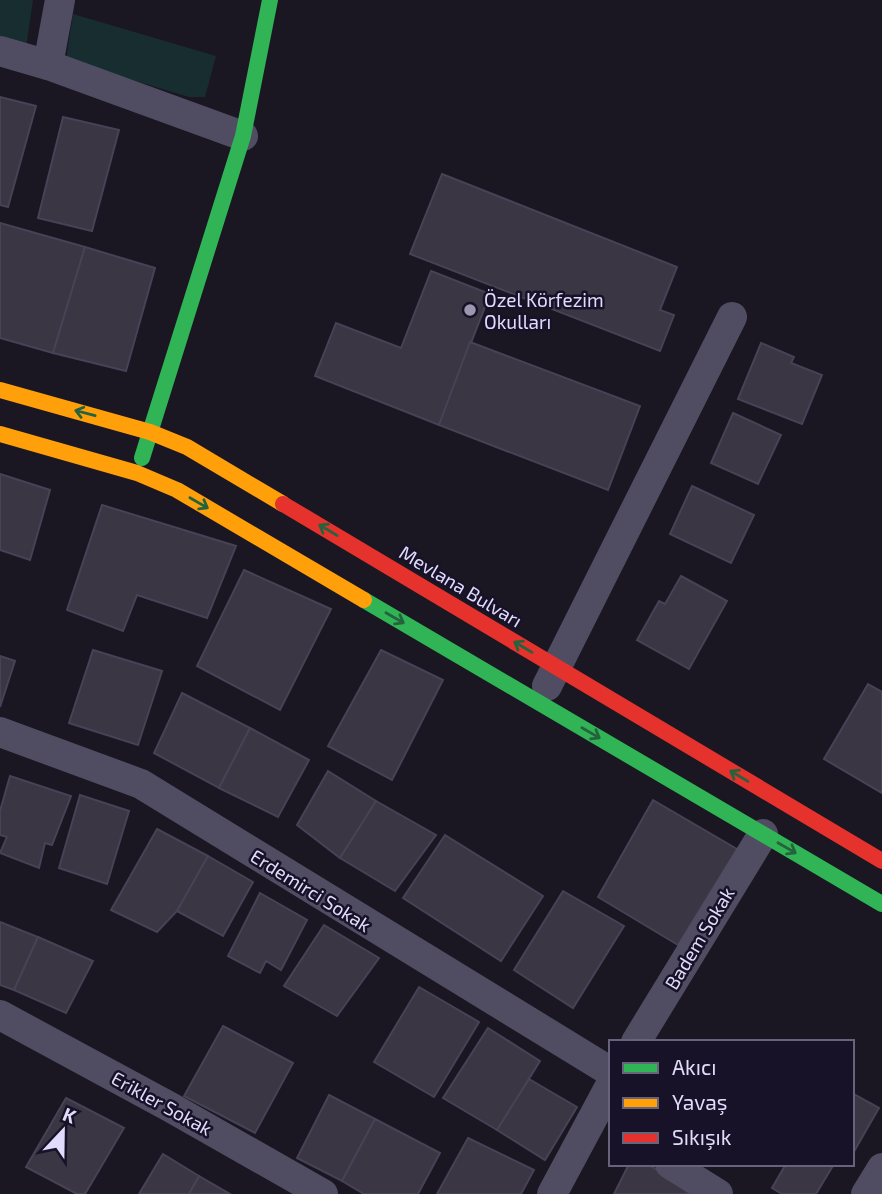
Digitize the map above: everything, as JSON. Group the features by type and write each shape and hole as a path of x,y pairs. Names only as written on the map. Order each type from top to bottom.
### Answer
{"street":[{"path":"48,65 60,0"},
{"path":"137,473 243,136 270,0"},
{"path":"0,51 48,65 243,136"},
{"path":"539,702 732,317"},
{"name":"Mevlana Bulvarı","path":"0,390 150,432 187,447 882,861"},
{"path":"0,433 137,473 177,490 882,904"},
{"name":"Erdemirci Sokak","path":"0,732 141,784 609,1071"},
{"name":"Badem Sokak","path":"637,1040 763,834"},
{"name":"Erikler Sokak","path":"0,1015 323,1194"},
{"path":"552,1194 603,1122 609,1094"},
{"path":"673,1166 718,1194"},
{"path":"866,1194 882,1168"}],"green space":[{"path":"0,0 33,0 26,48 0,40"},
{"path":"73,14 216,56 205,97 189,97 66,60"}],"building":[{"path":"0,97 36,106 8,207 0,205"},
{"path":"63,117 119,130 92,231 38,218"},
{"path":"442,174 677,267 660,310 674,315 660,351 410,254"},
{"path":"0,223 85,247 53,353 0,338"},
{"path":"85,247 155,268 126,371 53,353"},
{"path":"431,271 490,294 439,425 315,376 336,323 401,348"},
{"path":"470,342 640,406 608,490 439,425"},
{"path":"761,343 794,357 791,363 822,375 802,424 738,399"},
{"path":"733,413 781,435 758,484 711,463"},
{"path":"0,474 50,490 30,560 0,550"},
{"path":"692,486 754,515 731,563 670,534"},
{"path":"102,505 236,546 207,618 137,595 123,631 67,610"},
{"path":"244,570 331,609 280,710 197,666"},
{"path":"681,576 727,601 689,669 637,640 659,601 665,604"},
{"path":"93,650 162,671 138,745 69,723"},
{"path":"381,650 443,680 392,780 328,746"},
{"path":"0,656 15,661 0,707"},
{"path":"868,684 882,692 882,793 824,759"},
{"path":"182,693 250,728 219,788 154,753"},
{"path":"250,728 309,760 278,817 219,788"},
{"path":"328,771 376,801 340,858 297,825"},
{"path":"10,776 71,796 52,845 45,843 39,868 0,853 7,837 0,835 0,811"},
{"path":"80,795 129,811 107,884 59,868"},
{"path":"653,800 737,849 678,945 598,897"},
{"path":"376,801 436,835 395,891 340,858"},
{"path":"157,829 208,856 177,911 157,932 111,910"},
{"path":"445,835 543,896 501,961 403,898"},
{"path":"208,856 253,882 223,936 177,911"},
{"path":"563,891 624,926 573,1008 514,970"},
{"path":"260,893 307,920 281,970 266,961 260,973 228,956"},
{"path":"0,922 38,937 14,990 0,985"},
{"path":"324,925 379,958 337,1016 284,986"},
{"path":"38,937 93,961 66,1013 14,990"},
{"path":"419,987 479,1022 434,1097 374,1062"},
{"path":"223,1026 293,1063 255,1133 184,1096"},
{"path":"488,1028 540,1061 497,1130 443,1098"},
{"path":"529,1079 577,1107 545,1160 497,1130"},
{"path":"854,1094 879,1108 854,1152"},
{"path":"329,1095 375,1119 342,1181 297,1158"},
{"path":"66,1098 124,1128 85,1194 77,1194 26,1167"},
{"path":"375,1119 440,1153 418,1194 364,1194 342,1181"},
{"path":"468,1138 534,1170 521,1194 437,1194"},
{"path":"163,1154 199,1176 189,1194 139,1194"},
{"path":"628,1166 650,1166 698,1194 614,1194"},
{"path":"785,1166 833,1166 816,1194 782,1194 772,1188"},
{"path":"199,1176 230,1194 189,1194"}],"traffic: fast":[{"path":"142,458 243,136 270,0"},
{"path":"364,600 882,904"}],"traffic: slow":[{"path":"0,390 150,432 187,447 283,504"},
{"path":"0,434 137,473 177,490 364,600"}],"traffic: jam":[{"path":"283,504 882,861"}],"place":[{"name":"Özel Körfezim Okulları","path":"470,310"}]}
